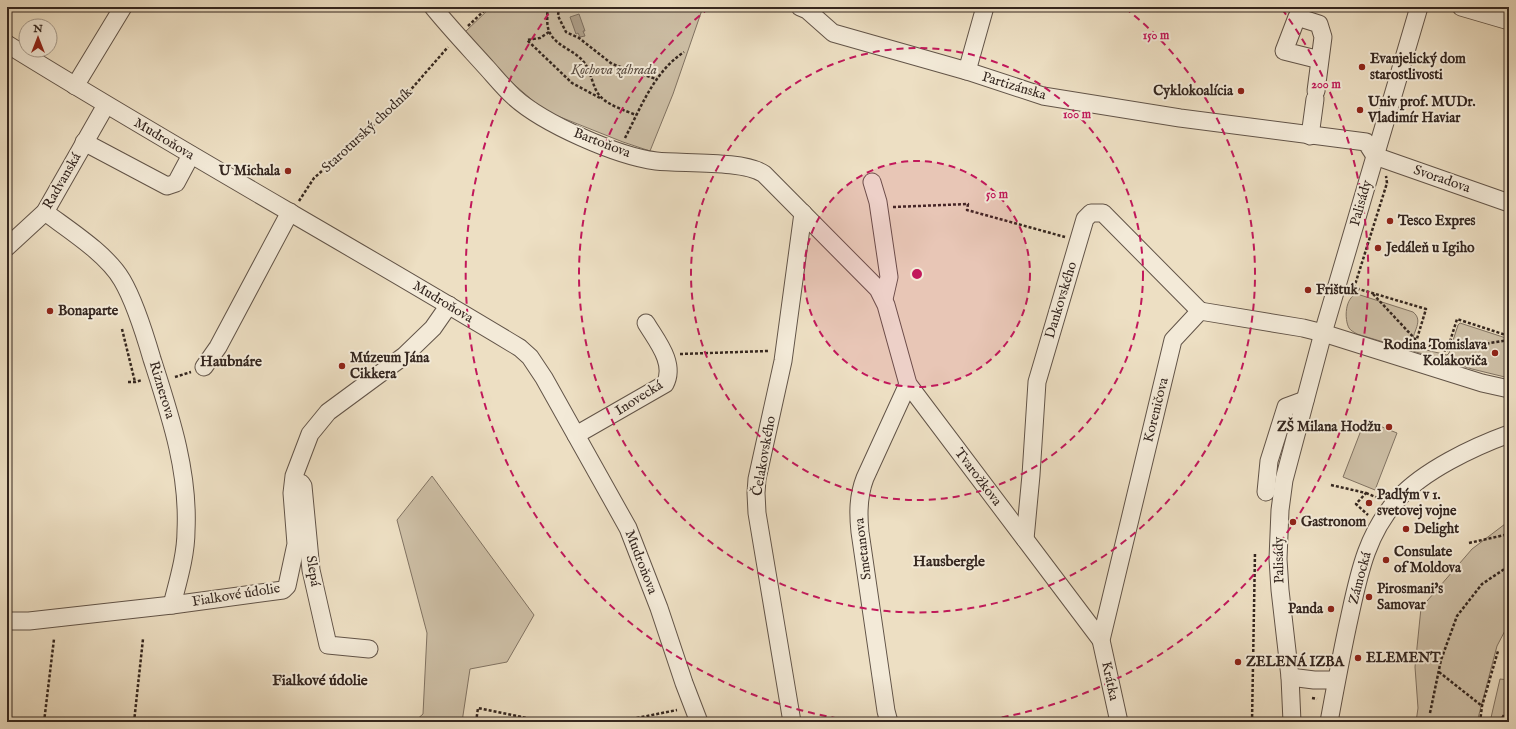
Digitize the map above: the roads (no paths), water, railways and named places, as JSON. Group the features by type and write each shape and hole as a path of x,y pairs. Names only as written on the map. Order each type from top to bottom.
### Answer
{"street":[{"path":"75,86 122,7"},
{"name":"Bartoňova","path":"433,7 513,96 526,107 548,120 595,142 617,150 654,160 737,166 756,170 764,174 803,213"},
{"path":"967,71 985,7"},
{"name":"Palisády","path":"1292,722 1290,677 1280,590 1278,553 1279,526 1286,474 1323,333 1420,7"},
{"path":"1461,7 1509,21"},
{"name":"Partizánska","path":"805,8 833,33 967,71 1043,96 1180,118 1310,136 1366,142 1376,156"},
{"name":"Mudroňova","path":"7,44 191,155 294,208 520,348 530,357 544,378 628,528 659,608 684,683 699,722"},
{"path":"1310,136 1320,60"},
{"name":"Radvanská","path":"7,247 45,212 106,105"},
{"path":"84,142 167,186 176,183 191,155"},
{"name":"Svoradova","path":"1376,156 1509,203"},
{"name":"Tvarožkova","path":"872,182 879,208 889,277 884,299"},
{"path":"204,367 218,347 294,208"},
{"name":"Riznerova","path":"45,212 97,252 122,280 144,333 152,380 176,434 185,485 186,531 181,567 172,605"},
{"name":"Tvarožkova","path":"803,213 874,284 884,299 908,384 1101,640"},
{"name":"Čelakovského","path":"792,722 757,513 756,493 760,466 783,361 803,213"},
{"name":"Dankovského","path":"1025,539 1037,382 1085,219 1091,213 1103,213 1200,311"},
{"name":"Fialkové údolie","path":"7,621 28,621 172,605 283,590 287,586 296,544 292,493 294,476 310,434 328,412 404,356 433,328 449,305"},
{"path":"1200,311 1303,328 1323,333 1482,383 1509,389"},
{"name":"Koreničova","path":"1101,640 1173,340 1200,311"},
{"name":"Inovecká","path":"576,435 662,387 666,382 667,362 665,355 646,323"},
{"name":"Smetanova","path":"889,722 886,711 860,532 858,505 864,478 908,384"},
{"path":"1266,492 1269,461 1286,407 1305,400"},
{"name":"Zámocká","path":"1329,722 1336,680 1363,561 1373,526 1383,518 1398,499 1423,477 1444,464 1509,434"},
{"name":"Slepá","path":"294,476 303,486 311,570 328,645 369,649"},
{"name":"Krátka","path":"1101,640 1119,722"},
{"path":"1290,677 1314,680 1336,680"}],"place":[{"name":"Evanjelický dom starostlivosti","path":"1362,67"},
{"name":"Cyklokoalícia","path":"1241,91"},
{"name":"Univ prof. MUDr. Vladimír Haviar","path":"1360,110"},
{"name":"U Michala","path":"288,171"},
{"name":"Tesco Expres","path":"1390,221"},
{"name":"Jedáleň u Igiho","path":"1378,248"},
{"name":"Frištuk","path":"1308,290"},
{"name":"Bonaparte","path":"50,311"},
{"name":"Rodina Tomislava Kolakoviča","path":"1495,353"},
{"name":"Múzeum Jána Cikkera","path":"342,366"},
{"name":"ZŠ Milana Hodžu","path":"1389,427"},
{"name":"Padlým v 1. svetovej vojne","path":"1369,503"},
{"name":"Gastronom","path":"1293,522"},
{"name":"Delight","path":"1406,529"},
{"name":"Consulate of Moldova","path":"1386,560"},
{"name":"Pirosmani's Samovar","path":"1369,597"},
{"name":"Panda","path":"1331,609"},
{"name":"ELEMENT","path":"1358,658"},
{"name":"ZELENÁ IZBA","path":"1238,662"}],"district":[{"name":"Haubnáre","path":"231,361"},
{"name":"Hausbergle","path":"949,561"},
{"name":"Fialkové údolie","path":"320,680"}],"park label":[{"name":"Kochova záhrada","path":"614,70"}]}
